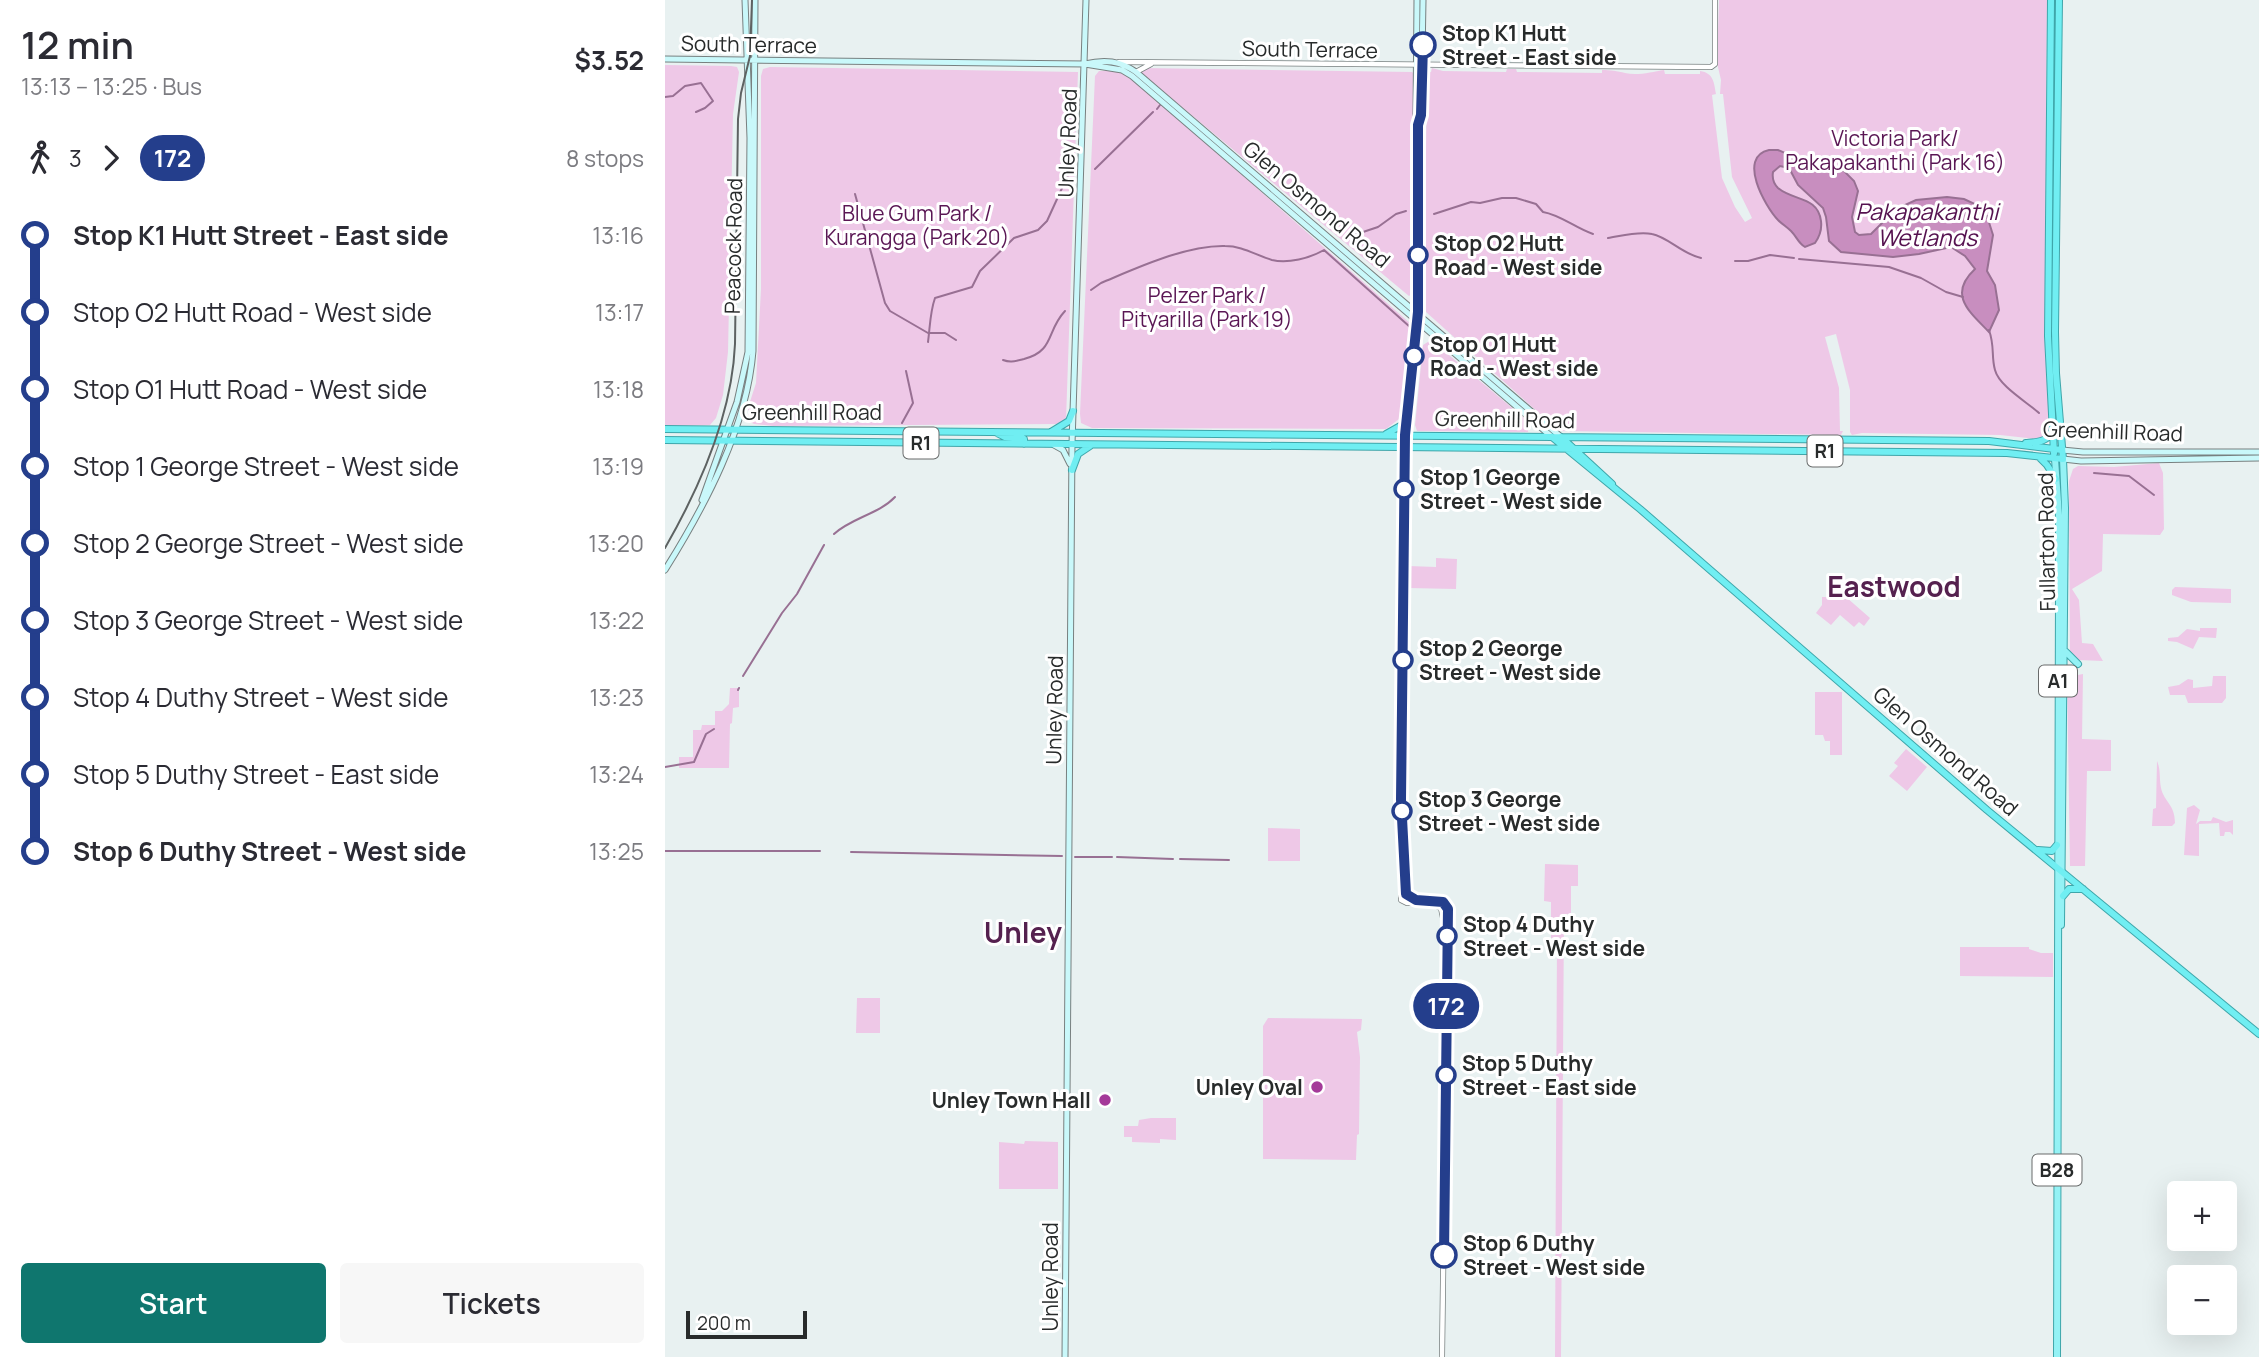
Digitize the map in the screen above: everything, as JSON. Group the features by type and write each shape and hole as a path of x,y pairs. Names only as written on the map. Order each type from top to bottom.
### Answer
{"highway":[{"name":"Fullarton Road","path":"2051,0 2055,26"},
{"name":"Fullarton Road","path":"2058,450 2052,429 2048,336 2055,26 2059,0"},
{"name":"Fullarton Road","path":"2052,215 2059,459"},
{"path":"1049,432 1069,421 1073,411"},
{"path":"1384,435 1402,425 1407,414"},
{"name":"Greenhill Road","path":"665,429 1989,441 2058,450"},
{"path":"765,429 761,435 774,442"},
{"path":"817,442 818,436 825,429"},
{"name":"R1","path":"2020,444 2043,441 2050,436 2052,429"},
{"path":"867,430 879,436 873,443"},
{"path":"995,432 1005,437 1022,438 1024,444"},
{"path":"1107,433 1106,436 1114,444"},
{"path":"1188,434 1197,438 1194,445"},
{"path":"1208,434 1206,439 1213,445"},
{"path":"1274,434 1277,440 1275,446"},
{"path":"1370,435 1372,447"},
{"path":"1460,436 1460,447"},
{"name":"Glen Osmond Road","path":"1552,437 1616,488 2036,850 2259,1034"},
{"name":"Glen Osmond Road","path":"1562,437 1616,488"},
{"name":"Greenhill Road","path":"665,438 774,442 2007,453 2059,459"},
{"path":"1072,470 1081,450 1095,444"},
{"path":"1591,449 1587,456 1591,464"},
{"path":"2038,457 2044,461 2056,479"},
{"path":"2036,850 2052,850 2057,845"},
{"path":"2063,896 2069,888 2085,889"}],"main road":[{"name":"Peacock Road","path":"745,0 752,188"},
{"name":"Peacock Road","path":"665,570 691,529 727,441 744,381 748,352 755,0"},
{"name":"Unley Road","path":"1065,1357 1072,433 1086,0"},
{"path":"1417,0 1419,66"},
{"path":"1405,447 1418,312 1416,115 1423,0"},
{"name":"South Terrace","path":"665,59 1086,64 1134,74"},
{"name":"South Terrace","path":"1086,64 1097,61 1118,62"},
{"name":"Glen Osmond Road","path":"1118,62 1312,227 1418,312 1562,437"},
{"name":"Glen Osmond Road","path":"1312,227 1417,323 1552,437"},
{"path":"1051,444 1063,450 1072,470"},
{"name":"Greenhill Road","path":"2058,450 2259,452"},
{"name":"Greenhill Road","path":"2059,459 2081,461 2259,458"},
{"name":"Fullarton Road","path":"2057,1357 2058,958 2065,650 2064,473 2059,459"},
{"name":"Fullarton Road","path":"2058,958 2063,896 2057,845 2059,516 2056,479 2059,459"},
{"path":"2064,473 2070,466 2081,461"},
{"path":"2065,650 2078,664"}],"street":[{"name":"South Terrace","path":"1118,62 1705,68 1715,64 1715,0"},
{"name":"South Terrace","path":"1134,74 1155,63"},
{"path":"1405,447 1401,799 1404,890 1408,897 1416,900 1438,901 1447,905 1442,1357"},
{"path":"1403,866 1401,900 1407,903 1434,903 1441,908 1444,914 1446,943"}],"green space":[{"name":"Victoria Park/ Pakapakanthi (Park 16)","path":"1719,0 2047,0 2045,336 2050,430 2047,436 2037,439 2000,435 1852,435 1850,390 1836,334 1825,337 1839,388 1840,431 1843,431 1841,435 1559,431 1426,312 1427,72 1431,72 1432,68 1443,71 1506,72 1507,69 1516,69 1517,72 1602,73 1602,70 1605,70 1634,74 1664,70 1665,74 1705,72 1713,79 1716,94 1712,95 1722,178 1745,222 1752,218 1732,177 1717,63"},
{"path":"665,65 731,66 737,67 739,72 733,114 728,352 723,395 716,418 710,425 665,426"},
{"path":"1143,68 1412,72 1412,294 1409,296 1141,73"},
{"name":"Blue Gum Park / Kurangga (Park 20)","path":"763,69 1078,72 1066,420 1060,424 773,426 748,421 748,408 756,383 761,289 761,76"},
{"name":"Pelzer Park / Pityarilla (Park 19)","path":"1099,71 1119,71 1132,78 1412,325 1399,419 1386,429 1092,428 1081,423 1095,76"},
{"path":"1431,340 1529,422 1528,432 1417,431 1415,425 1423,345"},
{"path":"2159,463 2163,473 2164,529 2160,535 2103,534 2102,571 2072,589 2079,600 2082,643 2093,644 2103,661 2079,660 2070,656 2069,481 2073,469 2078,466 2114,467"},
{"path":"1436,558 1457,559 1456,589 1408,588 1408,566 1436,567"},
{"path":"2175,587 2231,589 2231,603 2191,602 2172,595"},
{"path":"1822,597 1846,597 1870,618 1864,626 1859,622 1854,627 1840,615 1831,625 1816,613 1822,605"},
{"path":"2200,628 2217,628 2216,638 2199,637 2193,649 2168,641 2168,638 2178,637 2187,629 2200,631"},
{"path":"2083,674 2082,739 2111,740 2111,771 2087,771 2085,866 2070,866 2067,677"},
{"path":"2213,676 2226,676 2226,698 2222,703 2188,703 2185,695 2170,695 2168,687 2179,685 2188,679 2193,680 2193,688 2212,686"},
{"path":"730,688 739,688 739,707 733,708 730,724 729,768 679,768 679,757 693,757 693,730 701,730 702,725 715,725 715,711 722,711 729,704"},
{"path":"1815,692 1842,692 1842,755 1830,755 1830,741 1825,741 1823,735 1815,735"},
{"path":"1906,749 1927,767 1907,791 1889,776 1898,766 1894,763"},
{"path":"2157,761 2162,793 2175,817 2172,826 2152,826 2153,809 2156,808"},
{"path":"2194,805 2200,810 2196,824 2200,821 2211,821 2213,817 2226,822 2233,820 2233,835 2225,832 2224,836 2220,836 2219,823 2199,824 2199,856 2184,855 2187,808"},
{"path":"1268,828 1300,829 1300,861 1268,861"},
{"path":"1545,864 1578,865 1578,886 1571,886 1571,914 1564,914 1561,1357 1555,1357 1557,938 1551,938 1551,902 1544,901"},
{"path":"1960,947 2029,947 2041,953 2053,953 2053,977 1960,976"},
{"path":"857,998 880,998 880,1033 856,1033"},
{"path":"1268,1018 1362,1019 1361,1030 1357,1032 1360,1057 1356,1160 1263,1159 1263,1026"},
{"path":"1176,1118 1176,1140 1160,1139 1160,1143 1132,1142 1132,1137 1124,1137 1124,1126 1138,1126 1139,1120"},
{"path":"1025,1141 1058,1142 1058,1189 999,1189 999,1142 1024,1144"}],"water":[{"name":"Pakapakanthi Wetlands","path":"1778,150 1813,165 1830,166 1844,171 1854,181 1858,191 1852,217 1855,232 1859,235 1871,234 1896,209 1916,200 1947,197 1964,199 1977,205 1987,216 1993,235 1987,271 1995,285 1999,310 1989,332 1964,303 1963,287 1975,269 1965,256 1951,247 1893,257 1841,252 1829,241 1823,208 1798,185 1789,168 1780,166 1773,172 1776,186 1810,203 1819,213 1821,227 1818,238 1815,243 1805,247 1778,220 1761,194 1754,172 1755,162 1760,154"}],"waterway":[{"path":"665,97 673,96 685,86 701,83 713,101 696,112"},
{"path":"1157,109 1160,105"},
{"path":"1095,169 1153,112"},
{"path":"928,342 935,298 972,287 980,271 1014,238 1038,230 1047,221 1068,175"},
{"path":"855,194 885,303 890,311 928,333"},
{"path":"1434,214 1471,202 1516,198 1536,204 1543,212 1593,234"},
{"path":"1345,238 1378,227 1396,214 1406,211"},
{"path":"1608,238 1635,233 1652,234 1701,258"},
{"path":"1091,290 1146,264 1194,249 1231,246 1272,260 1285,261 1306,258 1324,250 1410,327"},
{"path":"1735,261 1748,261 1770,255 1794,258"},
{"path":"1799,259 1889,267 1963,297"},
{"path":"1003,360 1011,362 1024,359 1041,351 1065,311"},
{"path":"1989,330 1998,376 2008,388 2039,413"},
{"path":"930,333 945,333 956,340"},
{"path":"902,423 913,403 906,371"},
{"path":"2094,473 2129,476 2154,495"},
{"path":"834,534 881,508 895,497"},
{"path":"743,676 797,594 824,545"},
{"path":"665,767 694,762 706,734 714,729"},
{"path":"665,851 820,851"},
{"path":"851,852 1062,856"},
{"path":"1075,857 1112,857"},
{"path":"1117,857 1173,859"},
{"path":"1180,859 1229,860"}],"tram line":[{"path":"665,548 712,450 733,371 738,119 750,56 752,0"}],"bus line":[{"name":"172","path":"1423,45 1421,115 1418,125 1418,312 1405,435 1401,799 1406,894 1416,900 1443,902 1448,909 1444,1255"}],"place":[{"name":"Stop K1 Hutt Street - East side","path":"1423,45"},
{"name":"Stop O2 Hutt Road - West side","path":"1418,255"},
{"name":"Stop O1 Hutt Road - West side","path":"1414,356"},
{"name":"Stop 1 George Street - West side","path":"1404,489"},
{"name":"Stop 2 George Street - West side","path":"1403,660"},
{"name":"Stop 3 George Street - West side","path":"1402,811"},
{"name":"Stop 4 Duthy Street - West side","path":"1447,936"},
{"name":"Stop 5 Duthy Street - East side","path":"1446,1075"},
{"name":"Unley Oval","path":"1317,1087"},
{"name":"Unley Town Hall","path":"1105,1100"},
{"name":"Stop 6 Duthy Street - West side","path":"1444,1255"}],"district":[{"name":"Eastwood","path":"1894,586"},
{"name":"Unley","path":"1023,932"}]}
